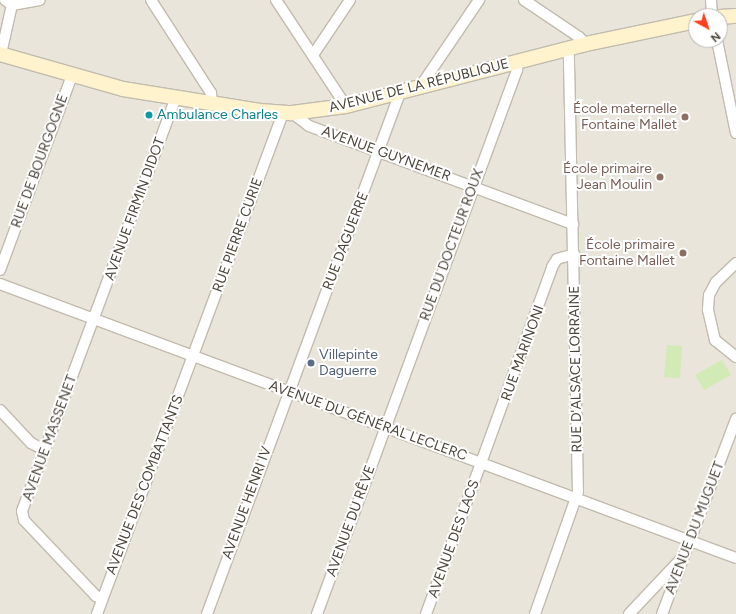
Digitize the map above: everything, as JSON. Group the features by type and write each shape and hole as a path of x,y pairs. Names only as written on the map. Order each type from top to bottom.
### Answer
{"street":[{"path":"1,54 10,2 40,0"},
{"path":"151,0 211,93 212,103"},
{"path":"276,0 346,106"},
{"path":"313,54 350,0"},
{"path":"422,84 479,0"},
{"path":"524,0 579,37 586,44"},
{"name":"AVENUE DE LA RÉPUBLIQUE","path":"1,54 123,89 176,98 288,113 346,106 422,84 569,48 688,23"},
{"name":"RUE D'ALSACE LORRAINE","path":"569,48 574,254 577,499"},
{"path":"719,48 736,133"},
{"name":"RUE DU DOCTEUR ROUX","path":"385,429 474,187 518,61"},
{"name":"RUE DE BOURGOGNE","path":"0,270 72,75"},
{"name":"RUE DAGUERRE","path":"289,392 402,90"},
{"name":"AVENUE FIRMIN DIDOT","path":"94,319 176,98"},
{"name":"AVENUE GUYNEMER","path":"288,113 309,126 573,224"},
{"name":"RUE PIERRE CURIE","path":"193,356 288,113"},
{"name":"RUE MARINONI","path":"482,463 552,267 557,260 574,254"},
{"path":"736,263 716,282 709,295 708,310 715,340 736,357"},
{"name":"AVENUE DU GÉNÉRAL LECLERC","path":"0,284 385,429 482,463 736,558"},
{"name":"AVENUE MASSENET","path":"94,319 22,512 24,520 96,596 102,599"},
{"name":"AVENUE DES COMBATTANTS","path":"97,614 193,356"},
{"name":"AVENUE HENRI IV","path":"207,614 289,392"},
{"path":"0,410 31,443 45,450"},
{"name":"AVENUE DU MUGUET","path":"662,614 683,557 691,541 736,419"},
{"name":"AVENUE DU RÊVE","path":"316,614 385,429"},
{"name":"AVENUE DES LACS","path":"426,614 482,463"},
{"path":"535,614 577,499"},
{"path":"629,614 683,557"}],"shaded area":[{"path":"0,0 736,0 736,614 0,614"}],"green space":[{"path":"667,345 682,346 680,378 664,377"},
{"path":"722,360 731,375 704,390 695,375"}],"place":[{"name":"Ambulance Charles","path":"149,115"},
{"name":"École maternelle Fontaine Mallet","path":"685,117"},
{"name":"École primaire Jean Moulin","path":"660,177"},
{"name":"École primaire Fontaine Mallet","path":"683,253"},
{"name":"Villepinte Daguerre","path":"311,363"}]}
